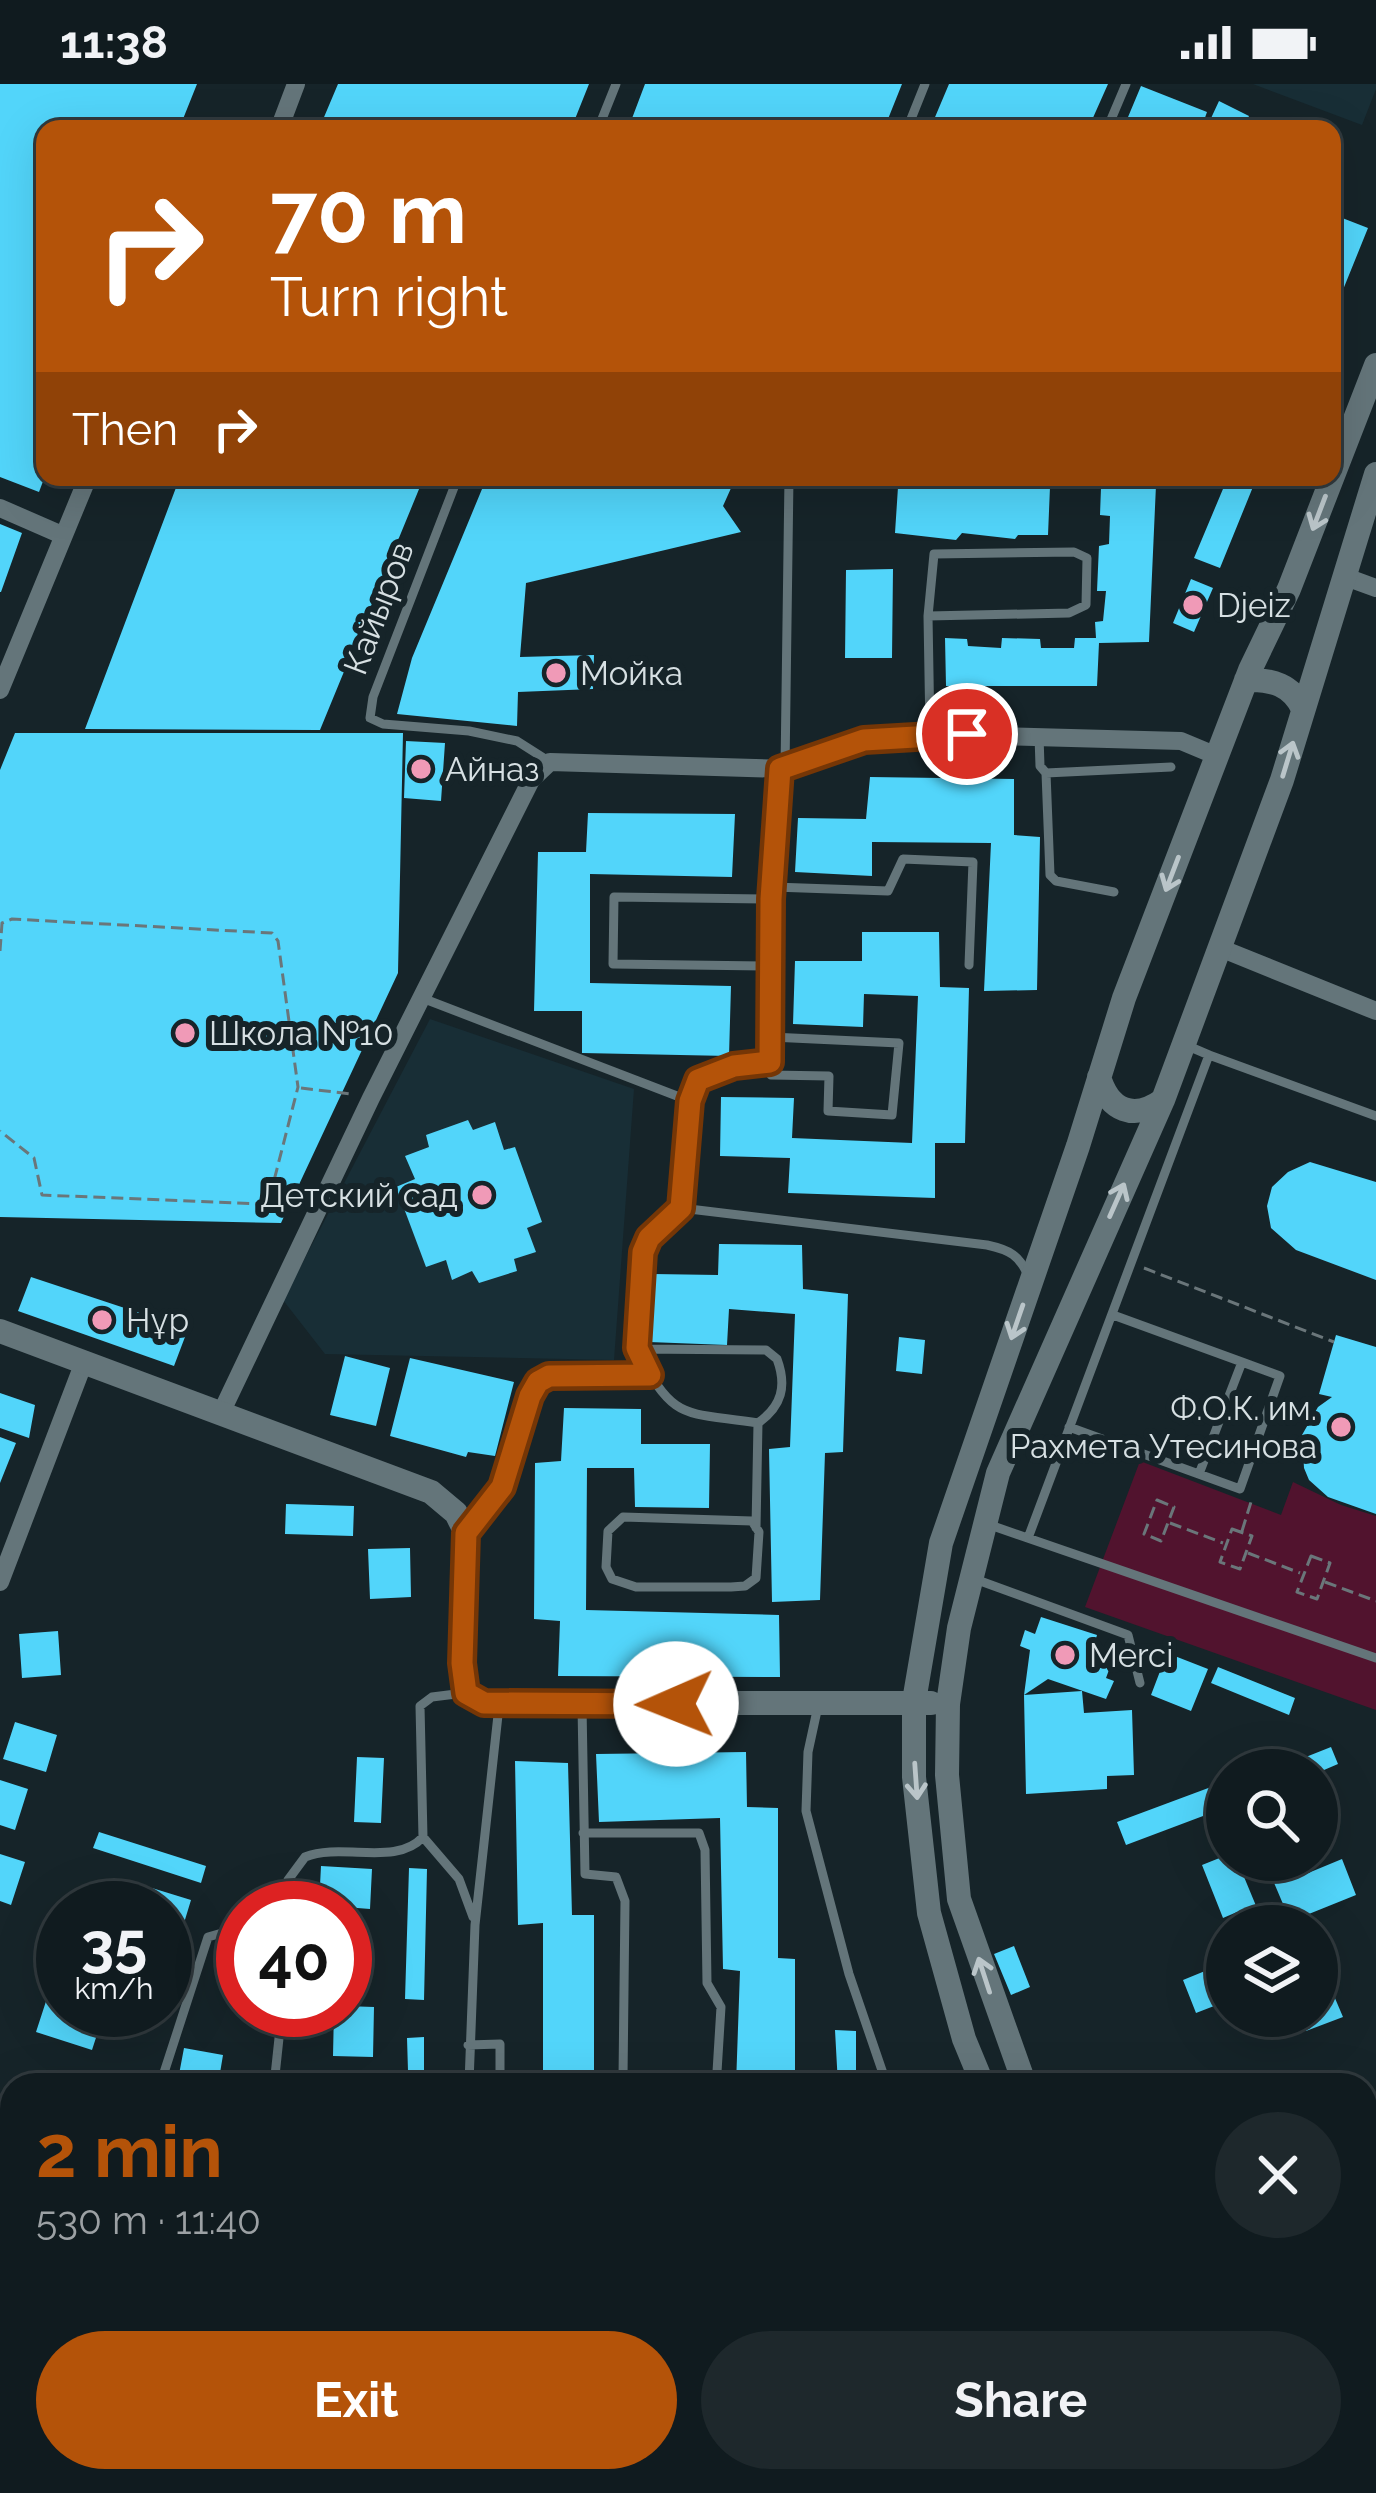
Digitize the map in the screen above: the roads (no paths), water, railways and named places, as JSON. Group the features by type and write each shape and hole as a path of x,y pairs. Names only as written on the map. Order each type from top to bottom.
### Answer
{"street":[{"path":"282,120 296,84"},
{"path":"1341,455 1376,365"},
{"path":"1021,2073 959,1899 947,1775 948,1704 959,1628 998,1473 1163,1100 1282,780 1376,474"},
{"path":"0,690 84,486"},
{"path":"978,2073 929,1912 914,1777 914,1701 940,1543 1124,998 1246,680 1289,589 1329,486"},
{"path":"0,508 62,535"},
{"path":"1343,576 1376,588"},
{"path":"1246,680 1282,685 1297,697 1303,710"},
{"path":"220,1414 370,1098 531,780 550,763 783,769 864,740 930,734 1181,741 1217,756"},
{"path":"1220,948 1376,1011"},
{"path":"1100,1077 1112,1102 1125,1112 1144,1111 1163,1100"},
{"path":"0,1331 431,1492 456,1514 466,1533 462,1663 466,1693 484,1703 948,1704"},
{"path":"0,1582 84,1362"}],"lane":[{"path":"602,120 616,84"},
{"path":"911,120 926,84"},
{"path":"1111,120 1126,84"},
{"name":"Кайыров","path":"455,486 373,697 370,718 383,724 470,731 517,741 550,763"},
{"path":"771,1036 899,1043 892,1115 828,1111 829,1076 770,1075 769,966 783,769 789,486"},
{"path":"928,616 1069,613 1086,605 1087,558 1074,552 934,554 928,616 930,734"},
{"path":"1039,736 1040,766 1046,773 1050,875 1056,881 1114,892"},
{"path":"1046,773 1171,767"},
{"path":"769,966 614,964 614,898 888,891 903,859 973,862 969,965"},
{"path":"422,998 690,1101"},
{"path":"1183,1044 1376,1115"},
{"path":"1028,1538 1209,1054"},
{"path":"637,1348 766,1351 777,1359 783,1390 774,1412 758,1423 694,1416 680,1410 668,1401 637,1348 643,1252 649,1238 681,1208 690,1101 698,1080 710,1072 770,1062"},
{"path":"681,1208 987,1245 1009,1250 1021,1259 1031,1282"},
{"path":"1069,1427 1240,1489 1280,1376 1112,1315"},
{"path":"1198,1474 1242,1362"},
{"path":"466,1533 502,1487 538,1382 549,1376 650,1375"},
{"path":"756,1528 752,1521 738,1518 623,1517 608,1532 606,1568 612,1579 636,1587 745,1586 756,1579 758,1423"},
{"path":"986,1524 1376,1658"},
{"path":"971,1578 1128,1635 1140,1683"},
{"path":"466,1693 432,1697 421,1706 423,1837 460,1879 475,1925"},
{"path":"819,1701 808,1752 806,1811 849,1974 883,2073"},
{"path":"465,2073 475,1925 499,1704"},
{"path":"582,1706 585,1874 616,1877 625,1901 623,2073"},
{"path":"584,1834 691,1832 699,1833 704,1842 707,1982 721,2007 715,2073"},
{"path":"288,1881 305,1857 340,1849 403,1851 423,1837"},
{"path":"164,2073 208,1936 216,1934"},
{"path":"275,2073 279,2037"},
{"path":"468,2044 500,2044 500,2073"}],"place":[{"name":"Djeiz","path":"1193,605"},
{"name":"Мойка","path":"556,673"},
{"name":"Айназ","path":"421,769"},
{"name":"Школа №10","path":"185,1033"},
{"name":"Детский сад","path":"482,1195"},
{"name":"Нұр","path":"102,1320"},
{"name":"Ф.О.К. им. Рахмета Утесинова","path":"1341,1427"},
{"name":"Merci","path":"1065,1655"}]}
